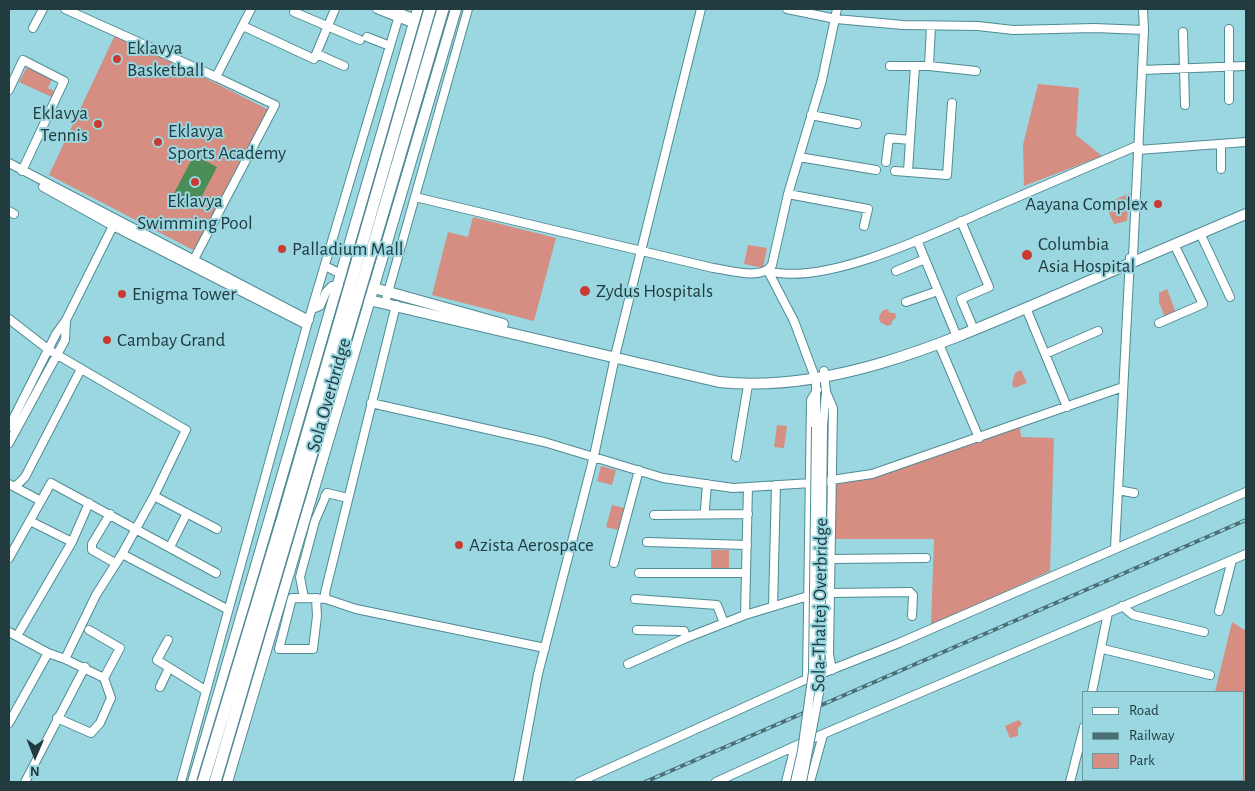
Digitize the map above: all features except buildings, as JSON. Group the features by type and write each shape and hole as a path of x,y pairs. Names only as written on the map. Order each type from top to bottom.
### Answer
{"highway":[{"name":"Sola Overbridge","path":"203,782 283,518 430,9"},
{"name":"Sola Overbridge","path":"215,782 443,9"}],"main road":[{"path":"227,782 456,9"},
{"path":"193,782 416,18"},
{"path":"341,274 374,288 389,290 615,355 719,382 748,385 819,378 938,344 1026,308 1246,207"},
{"path":"338,287 369,300 615,355 720,376 745,379 819,378 955,332 1131,259 1174,244 1246,214"}],"street":[{"path":"34,28 43,9"},
{"path":"65,9 275,105 192,263"},
{"path":"216,77 251,9"},
{"path":"242,26 314,59 336,9"},
{"path":"377,9 416,18"},
{"path":"389,9 400,14"},
{"path":"326,599 325,593 371,403 390,304 389,290 468,9"},
{"path":"518,782 545,648 594,456 615,355 701,9"},
{"path":"787,9 836,19 932,26 978,26 1013,30 1094,28 1144,30"},
{"path":"768,271 772,265 788,194 811,115 837,9"},
{"path":"1114,548 1117,531 1123,387 1138,147 1144,30 1143,9"},
{"path":"294,12 328,27 390,46"},
{"path":"176,782 181,782 204,690 308,323 400,14"},
{"path":"929,66 932,26"},
{"path":"1229,29 1229,100"},
{"path":"1183,32 1185,105"},
{"path":"316,54 344,66"},
{"path":"9,90 22,60 64,81 22,171"},
{"path":"890,66 929,66 976,71"},
{"path":"908,172 915,66"},
{"path":"1142,70 1246,66"},
{"path":"895,171 947,174 952,103"},
{"path":"811,115 857,124"},
{"path":"886,162 889,138 910,140"},
{"path":"415,197 713,268 760,274 768,271 792,273 826,269 868,259 918,240 1138,147 1246,142"},
{"path":"1221,144 1221,169"},
{"path":"799,157 876,170"},
{"path":"9,163 192,263 308,323"},
{"path":"9,169 113,226 192,263"},
{"path":"788,194 868,210 864,226"},
{"path":"960,222 989,287 961,298 972,325"},
{"path":"9,426 56,334 66,320 113,226"},
{"path":"1200,233 1230,297"},
{"path":"918,240 955,332"},
{"path":"1159,323 1203,304 1174,244"},
{"path":"896,271 925,259"},
{"path":"325,266 341,274"},
{"path":"768,271 794,321 833,408 829,654 832,670"},
{"path":"312,309 320,306 326,292 332,286 338,287"},
{"path":"906,302 938,291"},
{"path":"1026,308 1067,407"},
{"path":"9,319 48,350 186,430 154,496 122,554 96,595 65,658"},
{"path":"9,443 65,340 66,320"},
{"path":"1045,354 1098,331"},
{"path":"938,344 979,438"},
{"path":"42,501 12,486 25,477 81,369"},
{"path":"819,378 820,426"},
{"path":"807,680 811,400 819,378"},
{"path":"736,457 748,385"},
{"path":"371,403 544,442 662,478 733,488 811,483 872,474 1123,387"},
{"path":"820,426 826,392"},
{"name":"Sola-Thaltej Overbridge","path":"795,782 802,751 813,672 820,426"},
{"name":"Sola-Thaltej Overbridge","path":"802,782 820,688 820,426"},
{"path":"614,564 639,470"},
{"path":"9,558 52,483 216,573"},
{"path":"705,509 707,484"},
{"path":"773,606 776,486"},
{"path":"745,615 748,487"},
{"path":"1118,490 1134,493"},
{"path":"579,782 807,680 900,643 1246,492"},
{"path":"292,563 327,493"},
{"path":"327,493 348,498"},
{"path":"304,598 300,577 315,521 327,493"},
{"path":"154,496 217,529"},
{"path":"17,636 72,542 89,503"},
{"path":"170,547 187,513"},
{"path":"110,514 92,544 92,550 115,563"},
{"path":"654,516 748,514"},
{"path":"30,521 72,542"},
{"path":"1117,531 1131,542"},
{"path":"648,542 747,545"},
{"path":"122,554 227,609"},
{"path":"716,782 795,746 1246,554"},
{"path":"831,559 926,558"},
{"path":"1219,611 1232,560"},
{"path":"639,573 746,574"},
{"path":"830,593 910,592 913,595 912,616"},
{"path":"628,664 686,638 745,615 808,596"},
{"path":"316,598 317,616 313,649 279,649 292,598 316,598 326,599 356,609 545,648"},
{"path":"635,599 717,605 724,623"},
{"path":"1122,606 1132,615 1204,632"},
{"path":"1092,691 1103,649 1108,613"},
{"path":"89,630 122,649 104,678"},
{"path":"637,630 684,631 686,638"},
{"path":"9,632 48,652 85,667 104,678 111,698 94,732 83,731 57,718"},
{"path":"168,640 157,660 204,690"},
{"path":"1103,649 1210,675"},
{"path":"9,723 48,652"},
{"path":"24,782 85,667"},
{"path":"160,687 169,668"},
{"path":"810,782 822,735"},
{"path":"1070,782 1082,735"},
{"path":"786,782 795,746"}],"green space":[{"name":"Eklavya Sports Academy","path":"116,33 269,110 197,252 49,175"},
{"path":"28,65 53,77 48,88 56,92 54,98 19,82"},
{"path":"1038,84 1079,88 1076,135 1102,156 1024,186 1023,145"},
{"path":"1130,193 1126,205 1128,209 1127,221 1114,224 1105,204"},
{"path":"473,217 556,238 534,321 432,295 448,232 468,237"},
{"path":"748,245 767,248 763,268 744,264"},
{"path":"1167,289 1176,313 1165,318 1159,302 1159,293"},
{"path":"887,309 890,313 895,313 896,318 892,321 892,324 887,326 880,322 879,317 882,311"},
{"path":"1021,370 1027,383 1014,388 1012,384 1015,373"},
{"path":"777,425 787,426 784,448 774,447"},
{"path":"1020,426 1021,437 1054,438 1050,571 931,626 934,539 834,539 835,481"},
{"path":"601,466 616,470 612,485 597,481"},
{"path":"612,505 624,508 618,530 606,527"},
{"path":"711,550 729,550 729,571 711,570"},
{"path":"1232,622 1246,631 1246,782 1192,782 1245,781 1245,691 1215,691"},
{"path":"1019,720 1022,724 1018,728 1018,736 1010,738 1005,726"}],"shaded area":[{"name":"Eklavya Swimming Pool","path":"194,155 217,167 195,209 172,197"}],"railway":[{"path":"645,782 1246,520"}],"place":[{"name":"Eklavya Basketball","path":"117,59"},
{"name":"Eklavya Tennis","path":"98,124"},
{"name":"Eklavya Sports Academy","path":"158,142"},
{"name":"Eklavya Swimming Pool","path":"195,182"},
{"name":"Aayana Complex","path":"1158,204"},
{"name":"Palladium Mall","path":"282,249"},
{"name":"Columbia Asia Hospital","path":"1027,255"},
{"name":"Zydus Hospitals","path":"585,291"},
{"name":"Enigma Tower","path":"122,294"},
{"name":"Cambay Grand","path":"107,340"},
{"name":"Azista Aerospace","path":"459,545"}]}
